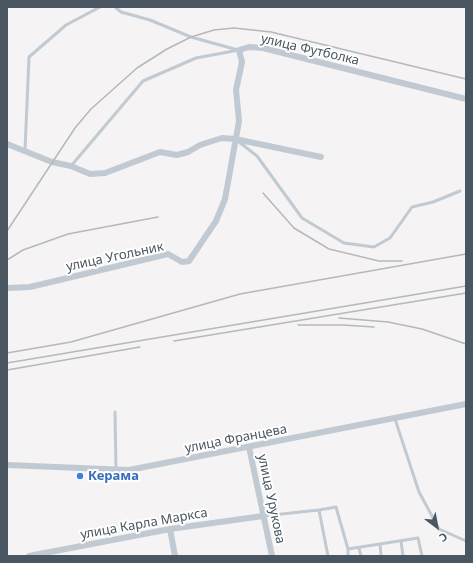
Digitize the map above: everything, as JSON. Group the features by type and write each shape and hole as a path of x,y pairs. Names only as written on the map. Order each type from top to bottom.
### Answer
{"street":[{"name":"улица Футболка","path":"239,50 249,47 263,48 466,99"},
{"name":"улица Угольник","path":"7,288 30,287 168,254 182,262 189,261 216,221 225,199 239,121 236,90 242,62 239,50"},
{"path":"7,144 52,162 71,166 90,174 105,173 160,152 177,155 188,152 200,145 222,138 235,139 321,158"},
{"name":"улица Францева","path":"7,465 129,470 466,404"},
{"name":"улица Урукова","path":"249,447 272,556"},
{"name":"улица Карла Маркса","path":"29,556 170,529 263,516"},
{"path":"170,529 175,556"},
{"path":"67,549 68,556"}],"lane":[{"path":"25,151 26,87 29,57 66,24 100,7"},
{"path":"115,7 122,12 150,20 191,37 239,50"},
{"name":"улица Футболка","path":"71,166 143,81 196,58 239,50"},
{"path":"235,139 257,156 302,218 344,244 374,247 390,238 412,207 433,202 460,191"},
{"path":"115,412 116,470"},
{"path":"395,419 419,492 439,529 466,541"},
{"path":"263,516 336,507 348,550 348,556"},
{"path":"319,510 328,556"},
{"path":"348,550 418,538 422,556"},
{"path":"401,541 403,556"},
{"path":"380,544 381,556"},
{"path":"359,548 361,556"}],"railway":[{"path":"7,231 75,128 91,109 137,68 167,49 191,37 214,30 234,28 271,32 466,79"},
{"path":"263,193 294,228 329,249 379,261 402,261"},
{"path":"7,260 23,250 68,234 158,217"},
{"path":"7,353 71,342 240,294 466,254"},
{"path":"7,363 466,286"},
{"path":"174,341 466,293"},
{"path":"339,318 388,322 422,329 466,344"},
{"path":"298,325 374,327"},
{"path":"7,370 140,347"}],"place":[{"name":"Керама","path":"80,476"}]}
